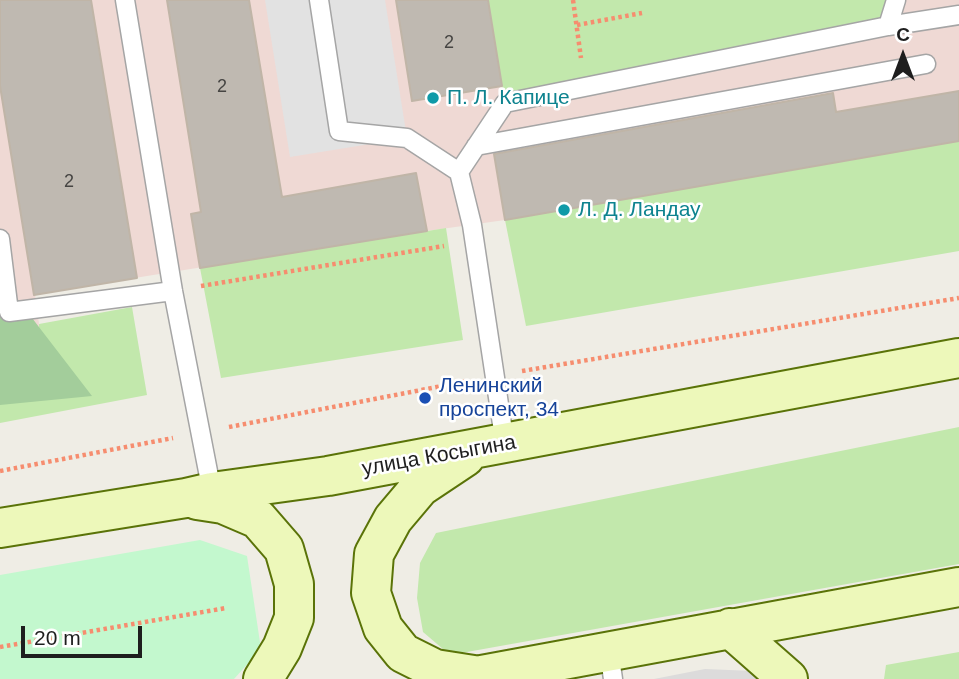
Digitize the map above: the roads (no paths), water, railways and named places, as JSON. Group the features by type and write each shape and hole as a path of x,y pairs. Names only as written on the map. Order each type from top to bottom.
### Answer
{"main road":[{"name":"улица Косыгина","path":"0,528 328,476 959,358"},
{"path":"490,447 421,487 393,519 374,554 371,593 383,628 403,653 435,669 470,677 611,665 730,628 959,587"},
{"path":"199,495 258,519 284,550 295,584 294,618 282,648 263,679"},
{"path":"730,628 788,679"}],"lane":[{"path":"125,0 173,291 201,433 199,495"},
{"path":"319,0 339,131 407,138 458,172 475,241 496,376 490,447"},
{"path":"888,26 895,0"},
{"path":"458,172 505,103 888,26 959,15"},
{"path":"476,146 926,64"},
{"path":"0,239 9,312 173,291"}],"place":[{"name":"П. Л. Капице","path":"433,98"},
{"name":"Л. Д. Ландау","path":"564,210"},
{"name":"Ленинский проспект, 34","path":"425,398"}]}
